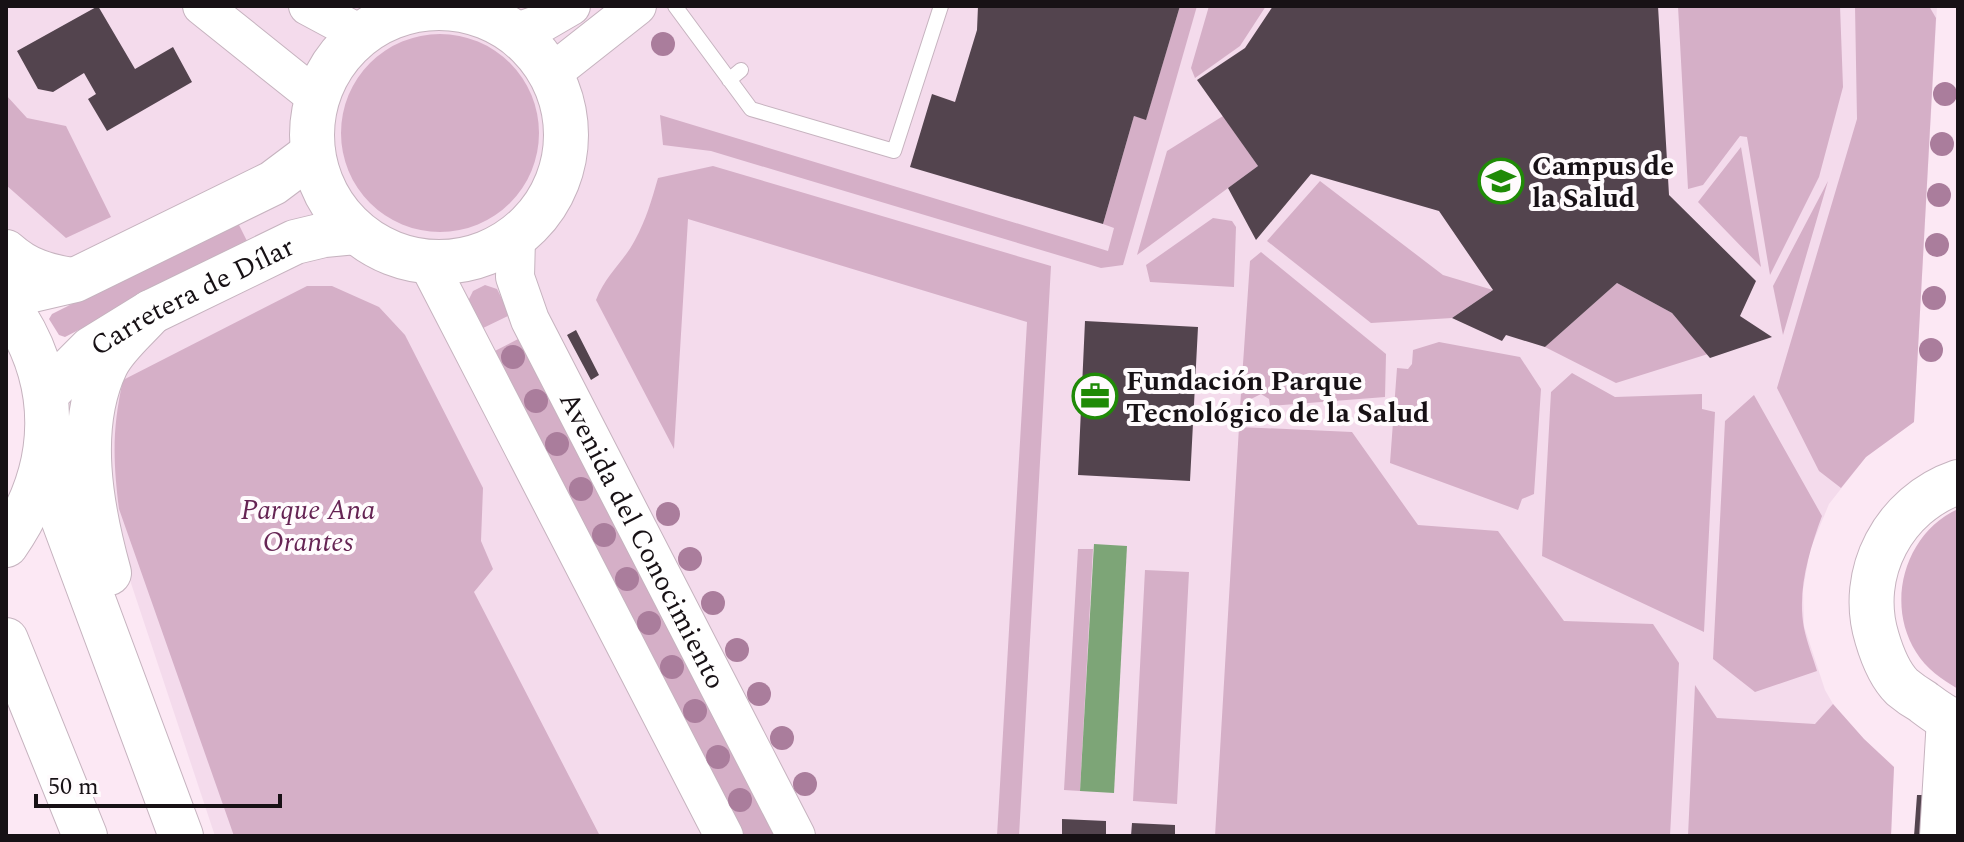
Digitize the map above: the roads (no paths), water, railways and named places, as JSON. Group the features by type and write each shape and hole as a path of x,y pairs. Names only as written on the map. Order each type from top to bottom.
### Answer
{"main road":[{"path":"202,6 317,98"},
{"path":"308,6 362,35"},
{"path":"517,32 540,24 571,6"},
{"path":"552,73 637,6"},
{"path":"441,7 482,15 517,32 539,52 552,73 565,109 565,151 552,192 516,238 473,259 428,263 387,250 356,232 334,206 320,180 313,153 312,126 317,98 335,61 362,35 398,14 441,7"},
{"path":"6,291 32,290 75,280 273,183 313,153"},
{"name":"Carretera de Dílar","path":"48,414 91,349 151,312 295,242 356,232"},
{"name":"Avenida del Conocimiento","path":"516,238 515,277 530,320 796,836"},
{"path":"6,252 47,276 75,280"},
{"path":"428,263 724,836"},
{"path":"6,303 27,334 48,414 62,516 181,836"},
{"path":"125,681 126,631 96,525 90,429 97,390 107,362 151,312"},
{"path":"6,545 24,520 42,475 48,414"},
{"path":"1939,836 1952,721 1901,686 1882,656 1872,622 1871,587 1880,553 1898,523 1924,498 1957,477"},
{"path":"13,658 85,836"}],"lane":[{"path":"675,6 751,109 894,151 941,6"},
{"path":"729,80 741,70"}],"place":[{"name":"Campus de la Salud","path":"1501,181"},
{"name":"Fundación Parque Tecnológico de la Salud","path":"1095,396"}],"park label":[{"name":"Parque Ana Orantes","path":"308,525"}]}
